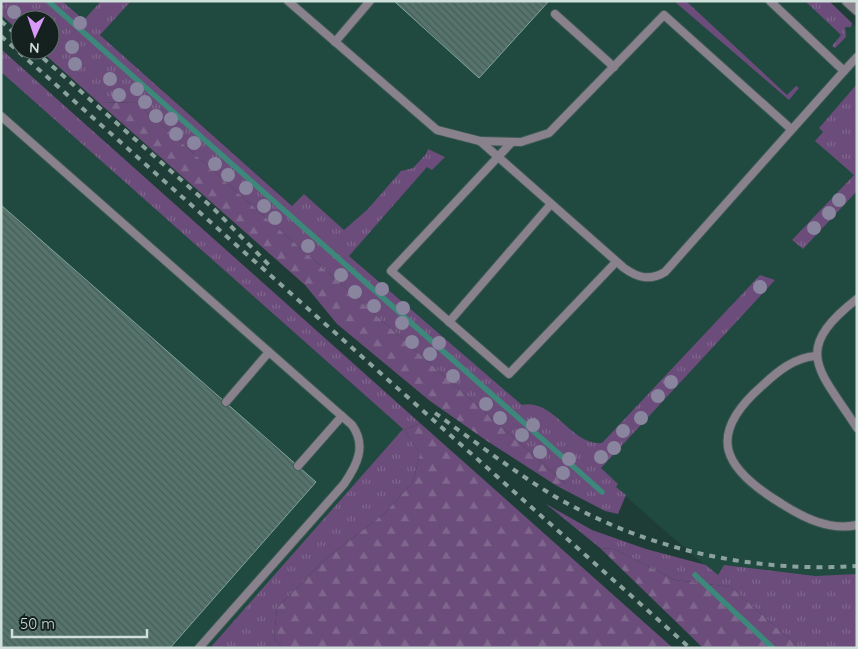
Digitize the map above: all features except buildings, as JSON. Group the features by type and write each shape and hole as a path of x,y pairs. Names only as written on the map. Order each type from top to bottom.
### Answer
{"street":[{"path":"847,1 857,10"}],"lane":[{"path":"288,1 438,130 480,141 521,142 549,133 664,15 791,130"},
{"path":"335,42 370,1"},
{"path":"770,1 844,71"},
{"path":"555,14 614,67"},
{"path":"480,141 616,262 634,275 657,277 665,272 857,57"},
{"path":"1,116 342,416 357,432 360,440 360,453 353,471 336,494 200,648"},
{"path":"511,143 496,156 391,271 509,374 616,262"},
{"path":"449,322 551,204"},
{"path":"857,299 825,329 819,339 815,356 825,378 857,428"},
{"path":"226,402 269,352"},
{"path":"815,356 790,363 745,400 730,430 728,440 729,458 744,477 758,490 799,515 826,525 843,528 857,525"},
{"path":"298,466 342,416"}],"shaded area":[{"path":"62,1 829,1 857,28 857,648 800,648 335,244"},
{"path":"1,72 404,430 210,648 1,648"}],"green space":[{"path":"1,1 62,1 84,20 101,1 131,1 100,35 292,206 304,194 344,230 368,209 401,171 413,168 426,154 428,149 445,157 432,170 427,167 349,256 522,405 544,408 581,437 591,442 602,443 760,275 775,280 601,468 618,484 616,487 626,495 618,514 605,511 557,486 566,484 137,103 98,102 51,60 60,60 60,10 10,10 10,23 1,15"},
{"path":"674,1 686,1 787,95 796,86 799,88 789,100"},
{"path":"805,1 829,1 852,23 851,27 845,27 846,37 835,48 832,46 841,35"},
{"path":"1,49 10,57 10,60 13,60 420,423 404,430 420,454 413,482 385,513 324,560 277,608 274,638 283,648 210,648 403,429 1,72"},
{"path":"857,84 857,191 803,249 792,240 854,175 815,141 823,132 819,128"},
{"path":"98,102 137,103 567,485 557,486 487,441 430,401 337,324 305,285"},
{"path":"420,423 673,648 283,648 274,638 277,608 324,560 385,513 413,482 420,454 404,430"},
{"path":"546,504 592,530 646,549 706,565 718,575 724,565 815,576 857,574 857,648 800,648 731,587 675,580 614,549 600,548"},
{"path":"600,548 614,549 675,580 731,587 800,648 703,648"}],"waterway":[{"path":"48,1 602,492"},
{"path":"695,575 773,648"}],"railway":[{"path":"1,21 10,29"},
{"path":"1,36 690,648"},
{"path":"45,60 214,209 269,265"},
{"path":"435,413 554,496 589,515 625,530 700,554 739,561 818,567 857,566"}]}
